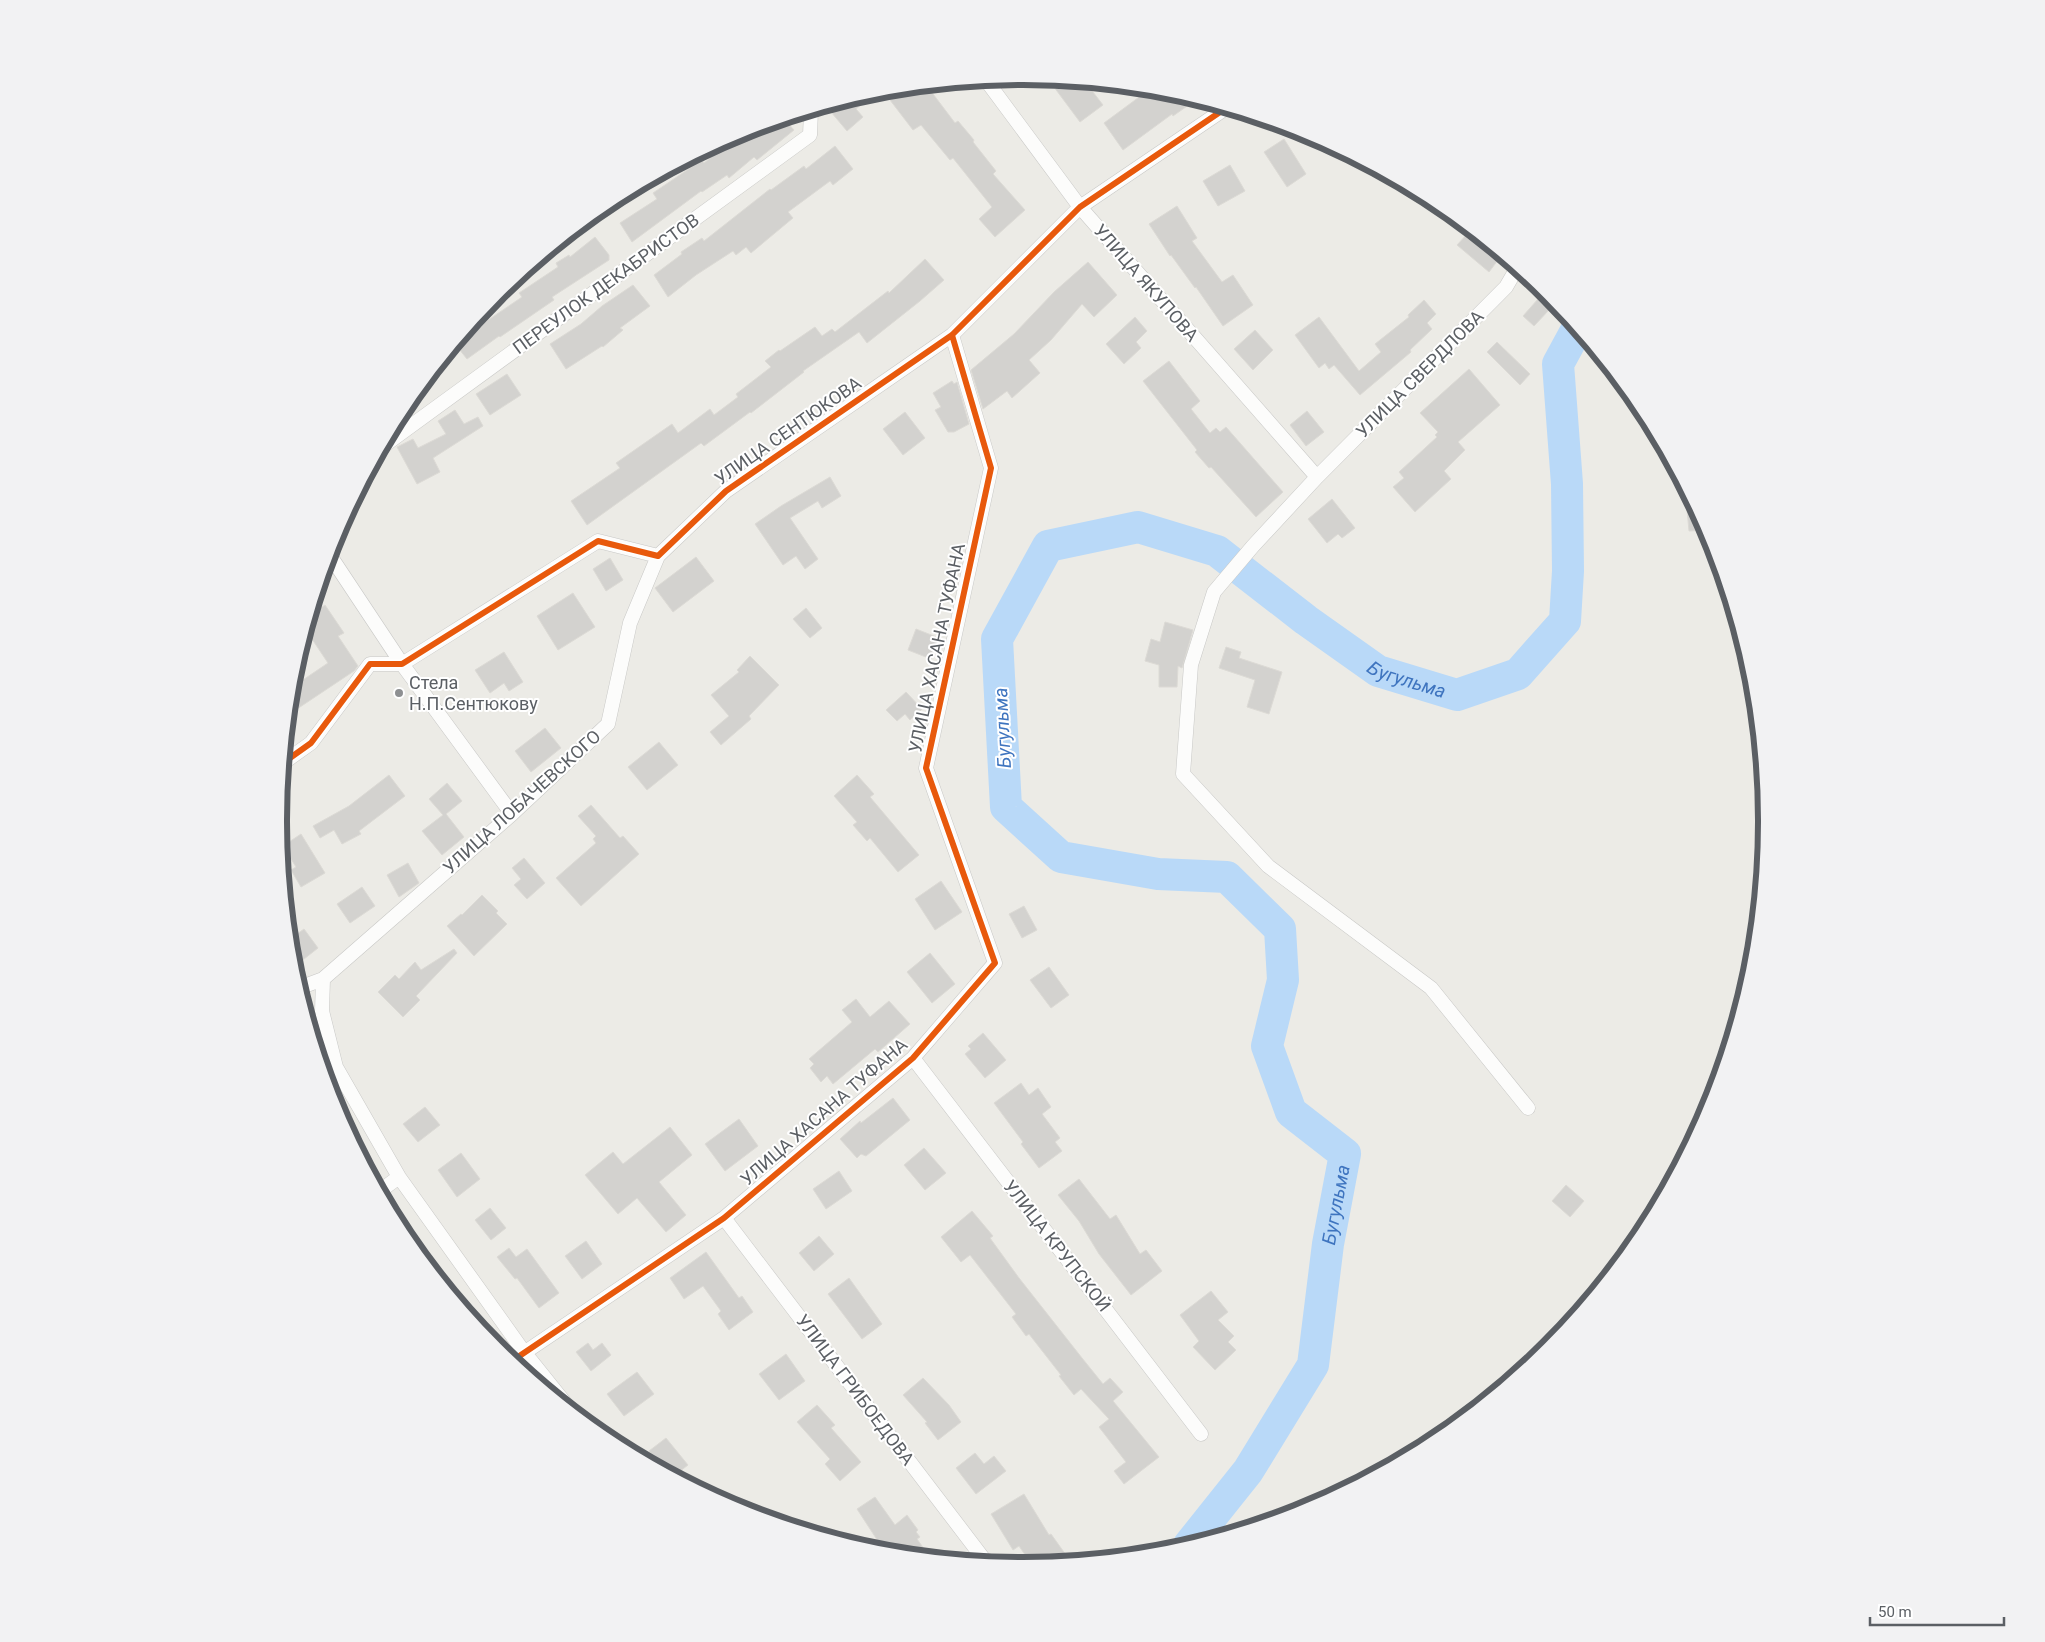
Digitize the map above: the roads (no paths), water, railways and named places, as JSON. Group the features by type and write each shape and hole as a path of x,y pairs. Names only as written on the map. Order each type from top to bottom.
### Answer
{"street":[{"name":"УЛИЦА ЯКУПОВА","path":"991,86 1080,207 1317,477"},
{"name":"УЛИЦА СЕНТЮКОВА","path":"658,556 726,490 952,335 1080,207 1220,112"},
{"name":"ПЕРЕУЛОК ДЕКАБРИСТОВ","path":"395,438 810,134 811,116"},
{"name":"УЛИЦА СВЕРДЛОВА","path":"1514,274 1506,288 1317,477 1253,546 1214,592 1190,665 1183,774 1268,866 1431,988 1528,1108"},
{"name":"УЛИЦА ХАСАНА ТУФАНА","path":"518,1356 724,1218 913,1058 995,963 926,768 991,468 952,335"},
{"path":"289,759 311,743 370,664 402,664 598,541 658,556"},
{"name":"УЛИЦА ЛОБАЧЕВСКОГО","path":"306,985 323,978 512,814 608,724 630,623 658,556"},
{"path":"334,562 402,664 512,814"},
{"path":"323,978 322,1011 336,1066 399,1177 524,1352 551,1386"},
{"name":"УЛИЦА КРУПСКОЙ","path":"913,1058 1202,1434"},
{"path":"384,1188 399,1177"},
{"name":"УЛИЦА ГРИБОЕДОВА","path":"724,1218 981,1555"}],"waterway":[{"name":"Бугульма","path":"1196,1536 1248,1471 1313,1365 1328,1244 1345,1154 1291,1112 1267,1046 1283,980 1280,929 1227,877 1158,874 1061,857 1006,807 997,639 1048,546 1138,527 1217,551 1306,620 1378,671 1457,695 1518,674 1565,621 1568,571 1567,484 1558,364 1574,334"}],"place":[{"name":"Стела Н.П.Сентюкову","path":"399,693"}]}
